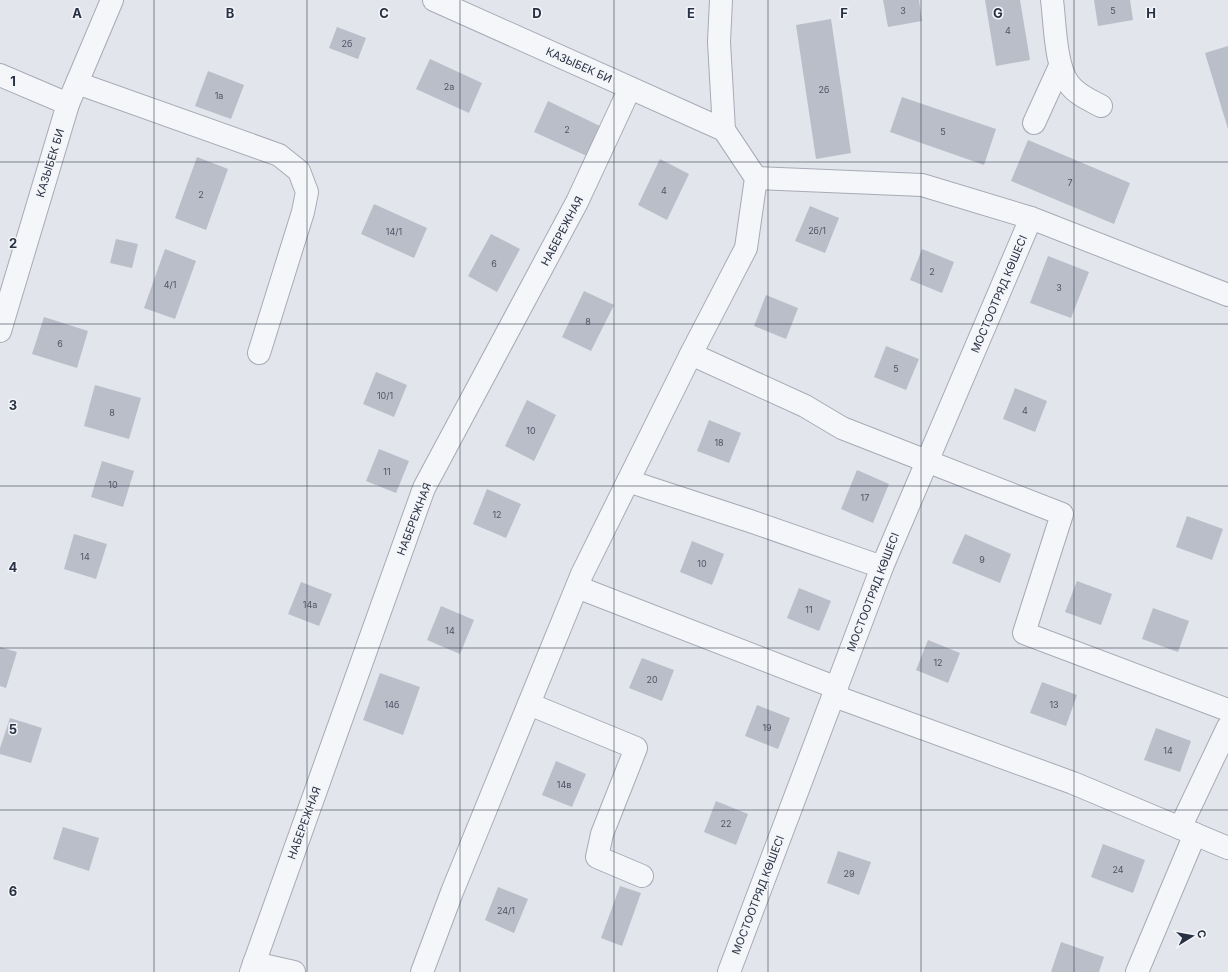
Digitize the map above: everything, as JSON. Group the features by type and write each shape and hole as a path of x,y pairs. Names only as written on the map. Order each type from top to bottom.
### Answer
{"street":[{"name":"КАЗЫБЕК БИ","path":"0,331 68,104 112,0"},
{"name":"КАЗЫБЕК БИ","path":"434,0 465,7 630,88 724,130"},
{"path":"422,972 452,892 582,574 691,354 746,248 756,178 724,130 719,42 721,0"},
{"path":"1052,0 1060,66 1068,83 1081,95 1101,106"},
{"path":"1034,123 1060,66"},
{"path":"0,75 68,104"},
{"path":"77,83 279,155 299,171 307,192 303,212 259,353"},
{"name":"НАБЕРЕЖНАЯ","path":"252,968 424,488 577,202 630,88"},
{"path":"756,178 922,184 1031,218 1228,296"},
{"name":"МОСТООТРЯД КӨШЕСІ","path":"729,972 882,567 1031,218"},
{"path":"691,354 805,406 842,428 1062,514 1024,633 1228,710"},
{"path":"628,482 750,521 882,567"},
{"path":"577,587 835,692 1073,783 1228,848"},
{"path":"529,704 636,748 602,834 597,857 642,876"},
{"path":"1136,972 1187,831 1228,727"},
{"path":"252,968 294,972"}],"building":[{"path":"883,0 919,0 922,21 888,27"},
{"path":"985,0 1020,0 1030,60 996,66"},
{"path":"1094,0 1130,0 1133,20 1098,26"},
{"path":"831,19 851,153 816,159 796,25"},
{"path":"337,27 366,38 358,59 329,48"},
{"path":"1228,46 1228,129 1205,53"},
{"path":"430,59 482,83 469,113 416,89"},
{"path":"208,71 244,85 231,119 195,106"},
{"path":"902,97 996,129 984,165 890,132"},
{"path":"548,101 600,126 587,156 534,132"},
{"path":"1028,140 1130,183 1114,224 1011,181"},
{"path":"197,157 228,169 206,230 175,218"},
{"path":"660,159 689,174 667,220 638,205"},
{"path":"374,204 427,228 414,258 361,234"},
{"path":"810,206 839,218 825,253 795,241"},
{"path":"491,234 520,249 497,292 468,276"},
{"path":"116,239 138,244 132,268 110,263"},
{"path":"165,249 196,261 175,319 144,308"},
{"path":"922,249 954,262 942,293 910,280"},
{"path":"1048,256 1089,272 1071,318 1030,303"},
{"path":"584,291 614,305 591,351 562,337"},
{"path":"766,295 798,308 786,339 754,326"},
{"path":"44,317 88,331 77,368 32,354"},
{"path":"886,346 919,359 906,390 874,377"},
{"path":"376,372 407,385 394,417 363,404"},
{"path":"95,385 141,398 129,439 84,426"},
{"path":"1015,388 1047,401 1035,432 1003,419"},
{"path":"527,400 556,415 534,461 505,446"},
{"path":"709,420 741,433 729,463 697,451"},
{"path":"379,449 409,461 396,493 366,481"},
{"path":"102,461 134,471 123,507 91,497"},
{"path":"857,470 889,484 873,523 841,509"},
{"path":"487,489 521,504 506,538 473,524"},
{"path":"1187,516 1223,529 1212,560 1176,547"},
{"path":"74,534 107,544 96,579 64,569"},
{"path":"965,534 1011,554 1000,583 952,563"},
{"path":"692,541 724,554 712,585 680,572"},
{"path":"1077,581 1112,594 1101,625 1065,612"},
{"path":"301,582 332,594 319,626 288,614"},
{"path":"799,588 831,601 819,631 787,618"},
{"path":"441,606 474,620 460,654 427,640"},
{"path":"1153,608 1189,621 1178,652 1142,639"},
{"path":"928,640 960,653 948,683 916,670"},
{"path":"0,647 17,652 6,688 0,686"},
{"path":"642,658 674,670 662,701 629,688"},
{"path":"380,673 420,687 403,735 363,720"},
{"path":"1042,682 1077,695 1066,726 1030,713"},
{"path":"757,705 790,718 778,749 745,736"},
{"path":"10,718 42,728 31,763 0,754 0,748"},
{"path":"1156,728 1191,741 1180,772 1144,760"},
{"path":"556,761 586,774 572,807 542,795"},
{"path":"716,801 748,814 736,845 704,832"},
{"path":"63,827 99,838 89,871 53,859"},
{"path":"1103,844 1145,860 1133,893 1091,877"},
{"path":"838,851 871,862 859,895 827,883"},
{"path":"620,886 641,893 622,946 601,938"},
{"path":"498,887 528,899 514,933 485,920"},
{"path":"1061,942 1104,957 1099,972 1051,972"}]}
